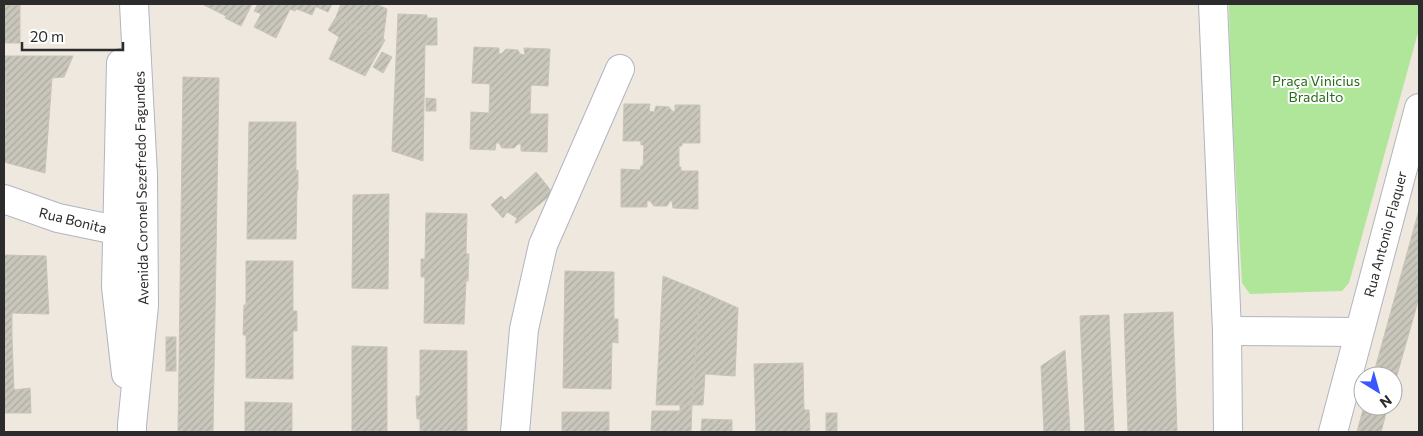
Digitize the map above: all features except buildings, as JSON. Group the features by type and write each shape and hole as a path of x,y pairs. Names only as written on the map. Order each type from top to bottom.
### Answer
{"street":[{"path":"122,4 116,287 132,429"},
{"name":"Avenida Coronel Sezefredo Fagundes","path":"132,429 144,305 143,176 134,4"},
{"path":"1213,4 1227,331 1228,432"},
{"path":"515,432 524,329 543,245 620,69"},
{"name":"Rua Antonio Flaquer","path":"1333,432 1419,108"},
{"name":"Rua Bonita","path":"4,200 58,218 144,236"},
{"path":"1227,331 1359,332"}],"green space":[{"name":"Praça Vinicius Bradalto","path":"1229,4 1419,4 1419,29 1349,283 1342,291 1250,294 1242,283 1230,72"}]}
